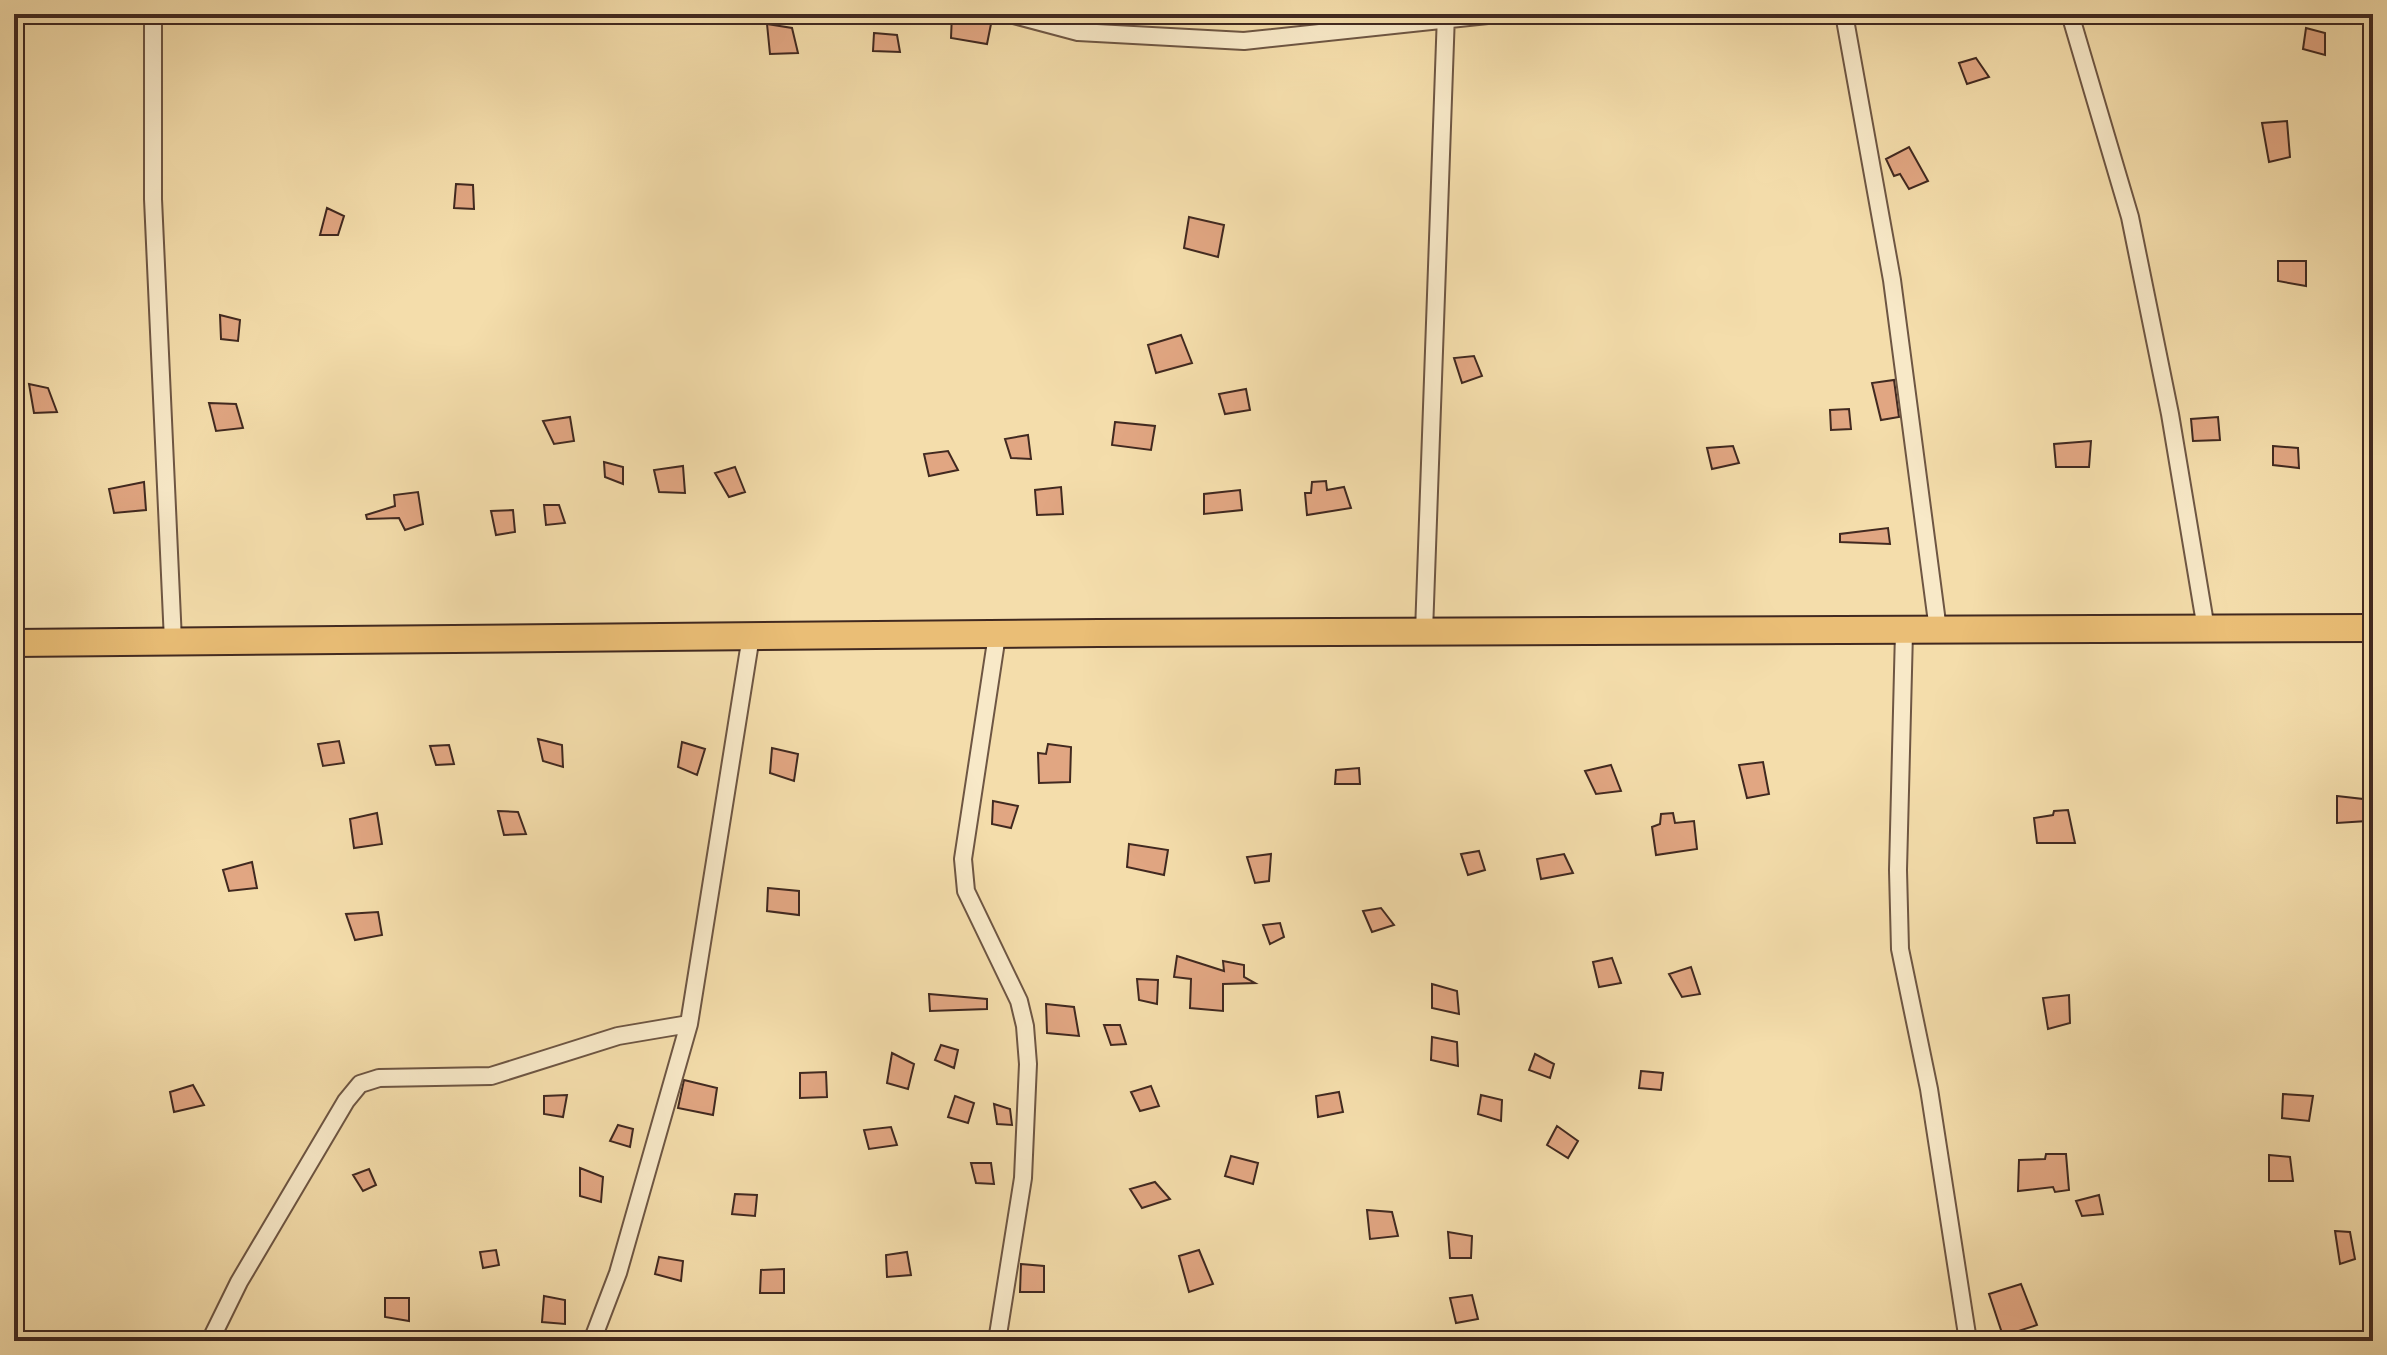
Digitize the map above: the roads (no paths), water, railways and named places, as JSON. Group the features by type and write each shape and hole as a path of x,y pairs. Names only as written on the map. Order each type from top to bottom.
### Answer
{"main road":[{"path":"14,643 2373,628"}],"street":[{"path":"17,14 253,14"},
{"path":"1010,14 1078,32 1244,41 1497,14"},
{"path":"1844,14 1892,280 1938,630"},
{"path":"2070,14 2130,217 2170,414 2206,629"},
{"path":"153,15 154,215 173,641"},
{"path":"1424,632 1446,18"},
{"path":"1904,632 1898,870 1900,949 1929,1089 1968,1341"},
{"path":"997,635 963,859 966,891 1019,1001 1025,1026 1028,1064 1023,1178 997,1341"},
{"path":"592,1341 632,1228 689,1024 751,636"},
{"path":"210,1341 239,1282 346,1101 360,1084 379,1078 491,1076 618,1036 689,1024"}]}
